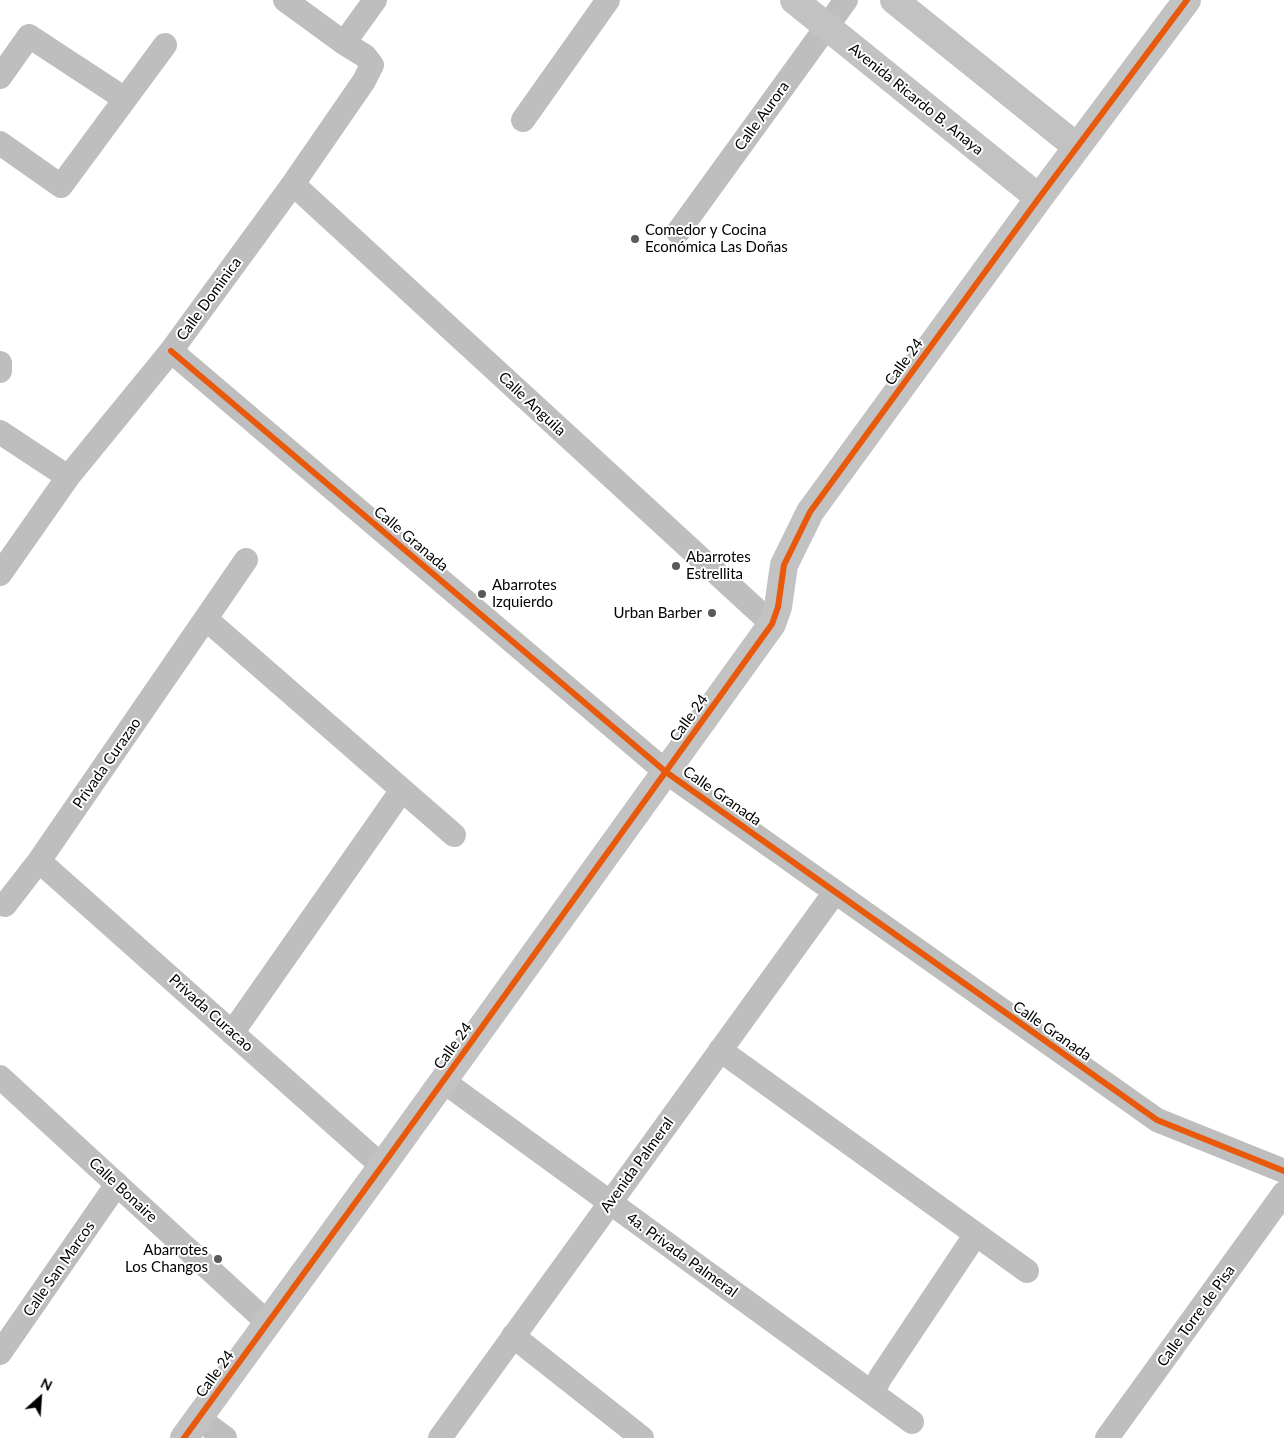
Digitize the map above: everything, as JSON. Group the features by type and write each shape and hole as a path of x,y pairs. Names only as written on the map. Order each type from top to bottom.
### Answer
{"street":[{"path":"285,0 344,43 375,0"},
{"path":"523,120 608,0"},
{"name":"Avenida Ricardo B. Anaya","path":"794,0 1039,198"},
{"name":"Calle Aurora","path":"678,232 846,0"},
{"path":"894,0 1077,147"},
{"name":"Calle 24","path":"191,1428 772,624 778,607 784,565 810,512 1039,198 1187,0"},
{"path":"0,78 30,36 125,99"},
{"name":"Calle Dominica","path":"0,574 68,477 171,351 293,184 364,81 372,66 366,56 344,43"},
{"path":"0,143 61,186 165,45"},
{"name":"Calle Anguila","path":"293,184 772,624"},
{"name":"Calle Granada","path":"171,351 666,772 1156,1120 1284,1171"},
{"path":"0,363 0,372"},
{"path":"0,432 68,477"},
{"name":"Privada Curazao","path":"5,905 39,861 246,560"},
{"path":"206,619 454,835"},
{"path":"232,1033 402,790"},
{"name":"Privada Curacao","path":"39,861 382,1166"},
{"name":"Avenida Palmeral","path":"440,1438 835,892"},
{"path":"720,1050 1028,1271"},
{"name":"Calle Bonaire","path":"0,1077 268,1323"},
{"name":"4a. Privada Palmeral","path":"443,1081 912,1422"},
{"name":"Calle San Marcos","path":"0,1353 117,1184"},
{"name":"Calle Torre de Pisa","path":"1107,1438 1284,1193"},
{"path":"873,1393 880,1378 976,1234"},
{"path":"513,1336 642,1438"},
{"path":"191,1428 225,1438"}],"cycle path":[{"path":"184,1438 772,624 778,607 784,565 810,512 1039,198 1187,0"},
{"path":"171,351 666,772 1157,1120 1284,1171"}],"place":[{"name":"Comedor y Cocina Económica Las Doñas","path":"635,239"},
{"name":"Abarrotes Estrellita","path":"676,566"},
{"name":"Abarrotes Izquierdo","path":"482,594"},
{"name":"Urban Barber","path":"712,613"},
{"name":"Abarrotes Los Changos","path":"218,1259"}]}
